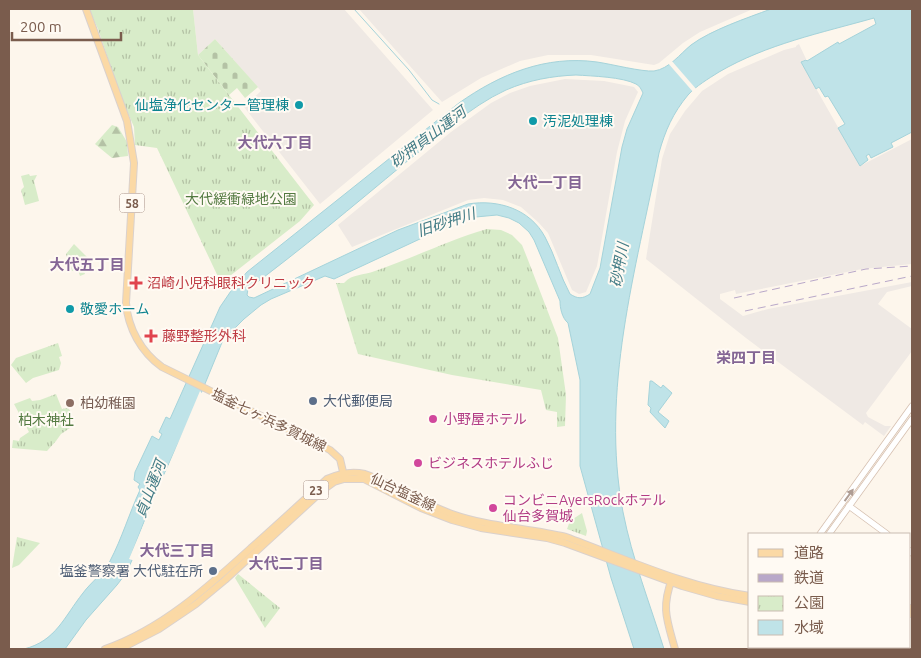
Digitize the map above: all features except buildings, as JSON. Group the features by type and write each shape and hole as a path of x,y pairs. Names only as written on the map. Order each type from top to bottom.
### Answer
{"main road":[{"name":"塩釜七ヶ浜多賀城線","path":"86,9 127,121 134,163 126,298 129,318 138,342 149,356 162,366 330,450 340,459 344,476"},
{"name":"仙台塩釜線","path":"344,476 364,480 436,515 467,525 547,538 598,552 717,596 748,602"},
{"name":"23","path":"105,649 118,648 159,629 196,604 225,580 323,490 344,476"},
{"name":"仙台塩釜線","path":"672,580 748,596"},
{"path":"672,580 666,597 665,612 675,649"}],"street":[{"path":"821,533 912,406"},
{"path":"830,533 912,420"},
{"path":"849,506 886,533"}],"shaded area":[{"path":"193,9 344,9 433,110 320,204 244,107 261,91 215,39 198,55"},
{"path":"359,9 753,9 700,32 654,65 591,55 548,55 520,61 481,78 442,102"},
{"path":"799,44 806,59 801,62 860,166 912,139 912,264 862,269 736,294 735,290 720,294 720,299 743,316 768,309 912,282 912,286 887,292 878,304 912,329 912,351 866,413 868,417 885,426 891,426 884,436 865,422 863,425 746,338 646,259 662,159 670,134 685,111 702,91 728,74 784,50 796,47"},
{"path":"565,79 604,81 634,87 638,92 625,121 617,152 597,266 586,292 579,294 572,290 548,233 521,207 503,200 484,198 468,200 352,247 338,225 451,132 491,103 510,93 530,86"}],"green space":[{"name":"大代緩衝緑地公園","path":"89,9 193,9 198,55 314,205 300,221 221,283 157,148 135,145 134,127"},
{"path":"215,39 258,87 245,98 237,88 229,95 198,55"},
{"path":"112,125 118,127 127,142 128,156 112,158 95,144"},
{"path":"29,174 30,176 37,175 34,181 39,201 25,205 21,190 24,187 21,176"},
{"path":"487,229 501,230 512,235 522,245 528,260 558,338 566,395 565,426 557,427 557,412 546,410 541,390 452,375 358,354 336,283 344,283 355,276 371,273 459,238"},
{"path":"74,244 92,262 92,265 83,268 85,274 80,276 78,270 72,271 66,254"},
{"path":"58,343 62,356 59,357 61,363 59,370 33,378 26,383 11,365 16,358"},
{"name":"柏木神社","path":"56,394 62,409 68,408 71,412 70,428 61,434 47,451 12,448 13,440 19,441 20,438 29,432 14,404 30,398 32,401 40,400"},
{"path":"582,513 587,531 586,536 567,529 570,521"},
{"path":"17,537 40,543 19,565 12,568"},
{"path":"238,574 280,608 265,628 235,578"}],"water":[{"path":"771,9 912,9 912,132 891,143 893,147 871,158 869,154 866,156 868,160 860,166 838,128 845,124 828,96 825,97 819,87 816,89 801,62 807,61 838,42 839,44 876,24 874,18 795,40 737,62 711,77 691,92 670,122 659,153 631,286 618,376 616,421 617,467 623,512 636,564 664,649 634,649 611,578 580,466 580,380 568,323 563,316 560,301 529,232 519,223 497,215 465,218 334,279 325,276 271,299 244,319 223,340 200,396 154,496 130,558 132,560 127,572 86,620 65,649 24,649 35,645 52,634 107,565 118,544 140,490 138,487 140,484 134,480 135,472 152,436 159,440 162,434 159,432 166,417 170,419 220,307 247,272 459,103 491,83 524,69 560,61 597,62 642,70 659,70 691,45 719,29","holes":["576,75 616,78 636,84 643,93 627,129 622,147 600,268 590,294 580,298 570,294 545,237 531,219 512,208 491,203 479,203 468,204 398,230 254,298 247,295 248,289 479,105 506,90 532,81"]},
{"path":"650,381 661,388 663,385 672,393 658,412 669,421 665,428 650,412 651,408 648,405"}],"pier":[{"path":"671,60 697,90 694,93 667,62"},
{"path":"200,391 203,394 168,471 132,560 129,559"}],"waterway":[{"path":"354,9 409,70 432,100 439,104"}],"railway":[{"path":"734,298 866,269 912,266"},
{"path":"745,311 912,276"}],"place":[{"name":"仙塩浄化センター管理棟","path":"299,105"},
{"name":"汚泥処理棟","path":"533,121"},
{"name":"沼崎小児科眼科クリニック","path":"136,283"},
{"name":"敬愛ホーム","path":"70,309"},
{"name":"藤野整形外科","path":"151,336"},
{"name":"大代郵便局","path":"313,401"},
{"name":"柏幼稚園","path":"70,403"},
{"name":"小野屋ホテル","path":"433,419"},
{"name":"ビジネスホテルふじ","path":"418,463"},
{"name":"コンビニAyersRockホテル 仙台多賀城","path":"493,508"},
{"name":"塩釜警察署 大代駐在所","path":"213,571"}],"district":[{"name":"大代六丁目","path":"275,142"},
{"name":"大代一丁目","path":"545,182"},
{"name":"大代五丁目","path":"87,264"},
{"name":"栄四丁目","path":"746,357"},
{"name":"大代三丁目","path":"177,550"},
{"name":"大代二丁目","path":"286,563"}],"water label":[{"name":"砂押貞山運河","path":"428,137"},
{"name":"旧砂押川","path":"446,222"},
{"name":"砂押川","path":"619,265"},
{"name":"貞山運河","path":"150,489"}]}
